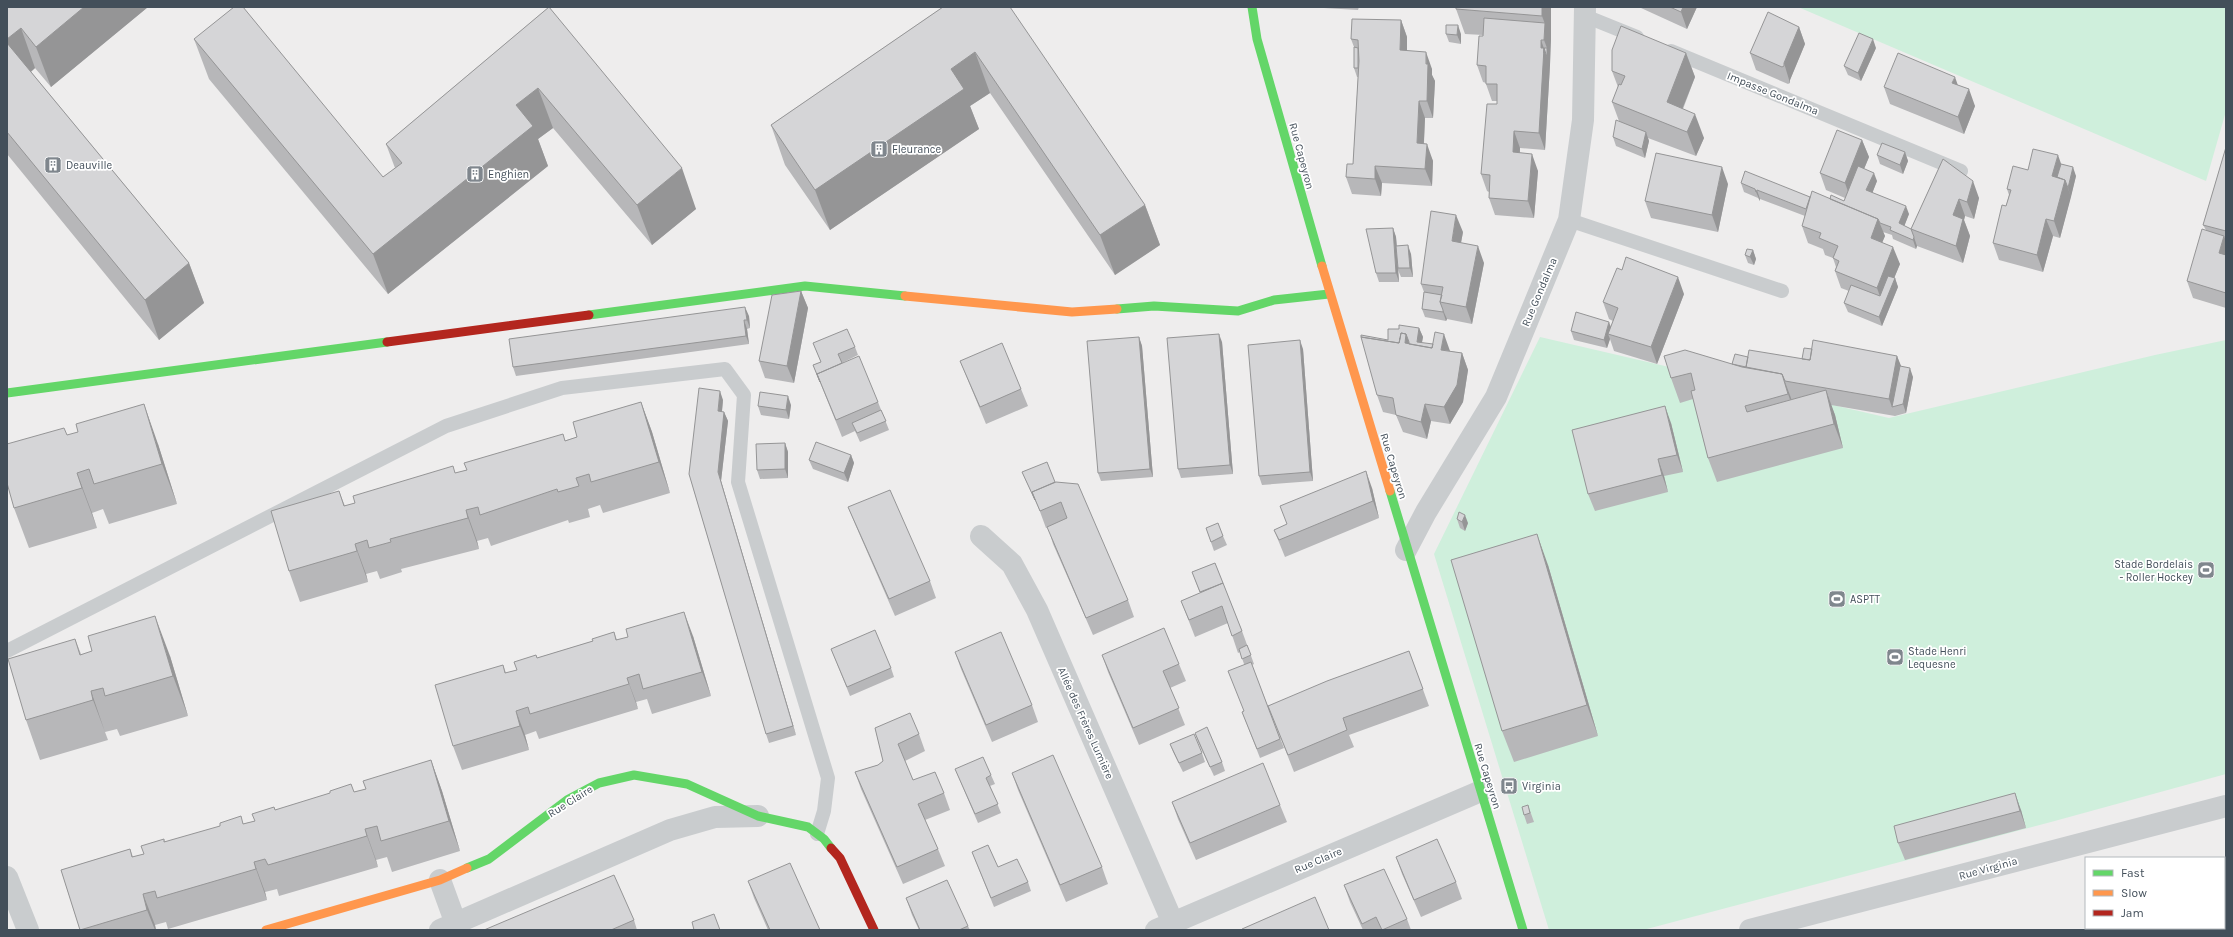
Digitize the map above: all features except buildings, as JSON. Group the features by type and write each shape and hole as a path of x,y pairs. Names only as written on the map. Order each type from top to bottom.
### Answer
{"street":[{"name":"Rue Capeyron","path":"1252,7 1257,39 1329,294 1523,930"},
{"name":"Rue Gondalma","path":"1406,550 1426,512 1496,397 1569,220 1584,120 1585,11"},
{"path":"7,393 805,286 1072,312 1154,306 1238,311 1274,300 1329,294"},
{"name":"Allée des Frères Lumière","path":"981,536 1012,564 1037,610 1164,926"},
{"name":"Rue Claire","path":"266,930 440,880 489,859 573,796 599,783 634,775 687,784 758,816 808,827 817,834 840,858 874,930"},
{"name":"Rue Claire","path":"1164,926 1481,791"},
{"name":"Rue Virginia","path":"1750,930 1787,925 2226,806"},
{"name":"Rue Claire","path":"440,880 448,927 670,830 715,817 758,816"},
{"path":"7,876 28,930"}],"lane":[{"name":"Impasse Gondalma","path":"1585,11 1655,45 1960,171"},
{"path":"1569,220 1782,291"},
{"path":"7,651 446,426 562,388 725,369 744,395 738,482 828,778 824,811 817,834"}],"green space":[{"path":"1798,7 2226,7 2226,111 2206,181"},
{"name":"ASPTT","path":"1540,337 1889,418 2155,355 2226,340 2226,774 1643,930 1549,930 1434,554"}],"traffic: fast":[{"path":"1252,7 1257,39 1322,266"},
{"path":"589,315 805,286 905,296"},
{"path":"1117,309 1154,306 1238,311 1274,300 1329,294"},
{"path":"7,393 387,342"},
{"path":"1390,491 1523,930"},
{"path":"467,868 489,859 567,800 599,783 634,775 687,784 758,816 808,827 824,839 831,848"}],"traffic: slow":[{"path":"1322,266 1390,491"},
{"path":"905,296 1072,312 1117,309"},
{"path":"266,930 440,880 467,868"}],"traffic: jam":[{"path":"387,342 589,315"},
{"path":"831,848 840,858 874,930"}],"place":[{"name":"Fleurance","path":"879,149"},
{"name":"Deauville","path":"53,165"},
{"name":"Enghien","path":"475,174"},
{"name":"Stade Bordelais - Roller Hockey","path":"2206,570"},
{"name":"ASPTT","path":"1837,599"},
{"name":"Stade Henri Lequesne","path":"1895,657"},
{"name":"Virginia","path":"1509,786"}]}
